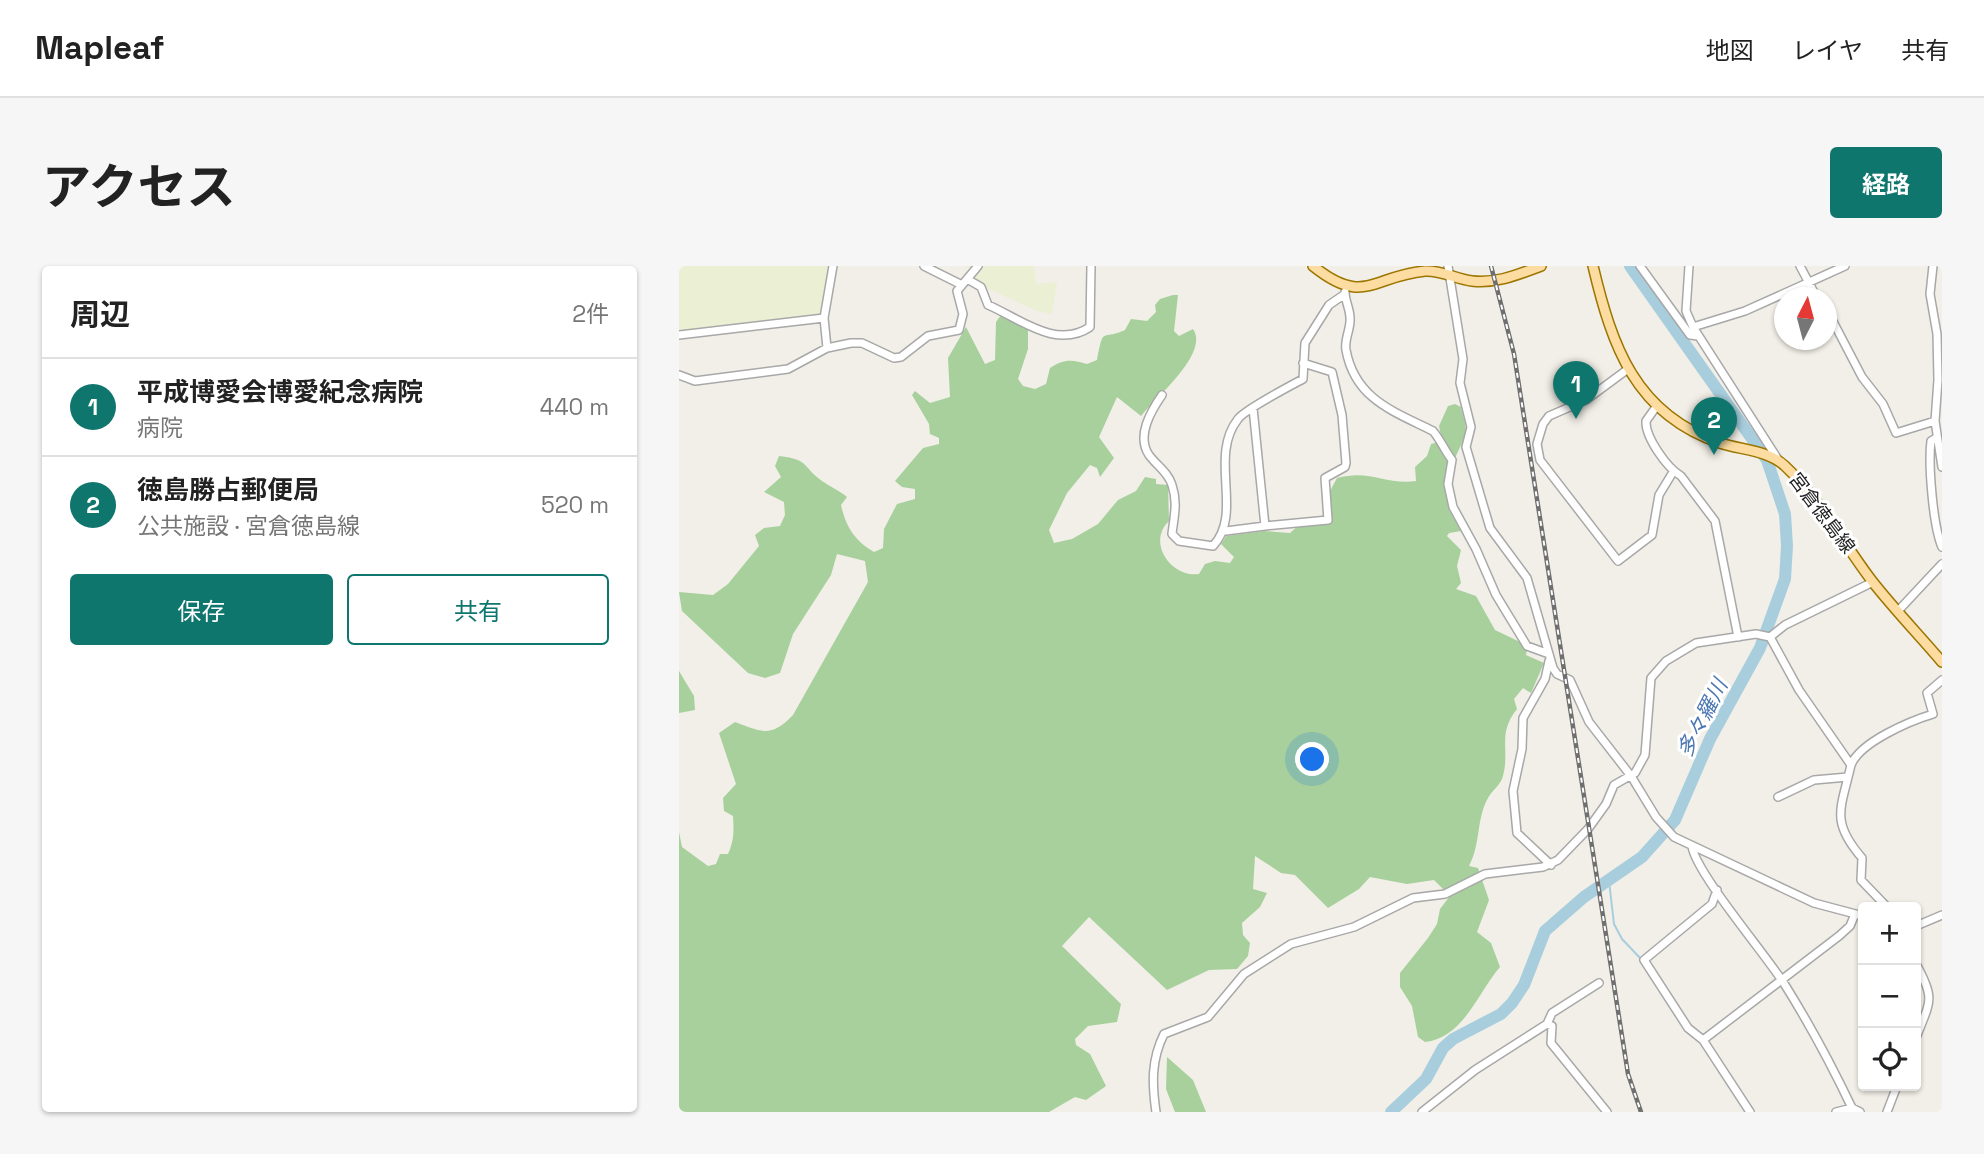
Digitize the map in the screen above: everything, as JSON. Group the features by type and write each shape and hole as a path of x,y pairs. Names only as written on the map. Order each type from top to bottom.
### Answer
{"main road":[{"path":"1313,266 1346,290 1369,287 1426,271 1448,271 1474,282 1496,281 1541,266"},
{"name":"宮倉徳島線","path":"1593,266 1616,344 1628,369 1656,407 1719,442 1755,451 1776,460 1817,504 1873,582 1942,662"}],"street":[{"path":"827,348 824,318 833,266"},
{"path":"924,266 981,287 988,305 1056,336 1082,332 1090,327 1091,266"},
{"path":"679,375 695,381 788,369 827,348 862,343 894,358 901,357 928,336 959,330 963,314 957,291 978,266"},
{"path":"1640,266 1677,321 1690,335 1697,336"},
{"path":"1689,266 1686,311 1697,336 1776,460"},
{"path":"1800,266 1810,287"},
{"path":"1693,327 1745,312 1845,266"},
{"path":"1933,266 1930,294 1937,334 1938,380 1935,421 1942,467"},
{"path":"1448,271 1463,359 1460,383 1471,427 1466,447 1490,527 1527,578 1549,657 1557,674 1570,680 1589,722 1670,833 1814,903 1858,915"},
{"path":"1226,531 1223,521 1227,472 1224,453 1237,420 1303,379 1308,338 1333,300 1346,290 1350,316 1346,349 1361,386 1367,395 1394,414 1433,430 1440,446 1452,460 1448,484 1453,507 1476,549 1496,595 1527,646 1549,657"},
{"path":"679,335 824,318"},
{"path":"1837,330 1862,377 1883,404 1896,433 1935,421"},
{"path":"1161,395 1148,417 1145,443 1149,456 1165,471 1172,485 1176,505 1173,537 1179,541 1210,547 1226,531 1328,520 1325,478 1345,467 1346,463 1342,415 1332,372 1303,363"},
{"path":"1628,369 1586,400 1549,416 1538,435 1540,460 1618,561 1652,536 1659,495 1673,472"},
{"path":"1656,407 1645,426 1673,472 1681,476 1715,521 1738,638"},
{"path":"1253,408 1265,526"},
{"path":"1936,438 1931,441 1934,527 1942,547"},
{"path":"1898,611 1942,564"},
{"path":"1156,1112 1153,1070 1156,1051 1164,1034 1208,1017 1244,974 1281,949 1316,936 1354,928 1413,898 1445,894 1485,874 1551,864 1578,841 1606,804 1614,785 1631,776 1645,755 1651,678 1666,661 1696,643 1767,636 1873,582"},
{"path":"1767,636 1799,690 1851,765"},
{"path":"1549,657 1545,678 1523,718 1513,806 1519,837 1551,864"},
{"path":"1545,678 1557,674"},
{"path":"1882,902 1861,880 1862,858 1849,845 1839,822 1851,765 1867,746 1933,714 1927,692 1942,680"},
{"path":"1778,797 1814,780 1848,777"},
{"path":"1692,846 1717,890 1782,980 1829,1058 1856,1110 1836,1112"},
{"path":"1717,890 1712,904 1644,960 1688,1028 1703,1040 1750,1112"},
{"path":"1921,924 1942,915"},
{"path":"1703,1040 1844,931 1858,916"},
{"path":"1917,965 1931,999 1920,1028"},
{"path":"1422,1112 1475,1070 1547,1024 1552,1013 1599,983"},
{"path":"1547,1024 1552,1026 1551,1043 1607,1112"},
{"path":"1887,1112 1895,1091"}],"green space":[{"path":"679,266 833,266 824,318 679,335"},
{"path":"966,266 1034,266 1036,284 1057,282 1052,314 1037,311 967,279 974,271"},
{"path":"1178,295 1174,331 1179,336 1193,329 1196,339 1194,350 1179,375 1141,416 1117,397 1099,437 1114,458 1100,477 1097,468 1090,465 1067,493 1049,530 1054,543 1072,539 1098,524 1118,500 1136,491 1145,477 1156,479 1156,484 1168,485 1169,521 1160,539 1165,557 1180,570 1199,574 1205,564 1215,561 1230,563 1234,557 1221,544 1226,536 1264,531 1290,533 1299,525 1330,518 1329,493 1337,478 1359,475 1395,481 1416,481 1415,467 1427,456 1431,444 1442,441 1439,426 1448,406 1455,404 1461,407 1466,432 1451,468 1447,486 1451,504 1449,510 1461,531 1449,533 1447,536 1461,550 1457,566 1461,583 1456,589 1476,596 1495,630 1518,641 1527,649 1526,655 1544,663 1531,693 1523,688 1514,699 1517,709 1507,726 1503,776 1484,806 1469,866 1478,868 1489,900 1477,932 1491,943 1500,967 1459,1024 1438,1039 1425,1042 1418,1037 1412,1006 1400,987 1400,973 1428,938 1437,924 1440,909 1450,896 1434,880 1407,884 1370,877 1359,889 1328,908 1295,875 1281,873 1255,856 1253,889 1267,893 1260,907 1242,923 1243,935 1250,943 1248,956 1237,969 1209,970 1167,990 1089,917 1062,946 1121,1004 1117,1022 1088,1026 1075,1039 1076,1045 1090,1054 1106,1086 1086,1100 1075,1097 1049,1112 679,1112 679,832 682,847 708,866 716,864 720,854 728,854 733,836 733,816 724,811 723,798 736,784 719,733 735,722 759,730 772,730 793,715 868,582 865,561 837,554 831,575 793,634 780,673 765,678 748,673 682,611 679,592 713,595 728,584 759,546 755,535 764,528 780,526 785,515 784,502 764,492 781,477 775,466 779,456 796,459 805,464 815,476 847,497 841,505 852,532 874,552 883,548 884,529 897,504 915,499 915,489 902,487 895,481 923,448 939,444 939,438 930,434 929,424 912,395 915,391 930,403 950,397 948,358 966,327 985,364 995,360 996,322 1001,315 1028,329 1028,349 1018,379 1023,386 1035,389 1046,384 1050,368 1063,361 1087,364 1097,360 1105,336 1125,330 1131,319 1147,321 1156,312 1155,305 1160,299"},
{"path":"679,671 694,696 695,710 679,713"},
{"path":"1167,1057 1193,1080 1206,1112 1175,1112 1166,1089"}],"waterway":[{"name":"多々羅川","path":"1391,1112 1426,1079 1443,1048 1453,1039 1501,1014 1512,1003 1524,985 1545,931 1584,897 1642,857 1675,820 1710,739 1760,648 1785,579 1785,514 1767,460 1630,266"},
{"path":"1609,881 1614,924 1622,939 1642,960"}],"railway":[{"path":"1491,266 1514,354 1628,1074 1641,1112"}],"place":[{"name":"平成博愛会博愛紀念病院","path":"1576,419"},
{"name":"徳島勝占郵便局","path":"1714,455"}]}
